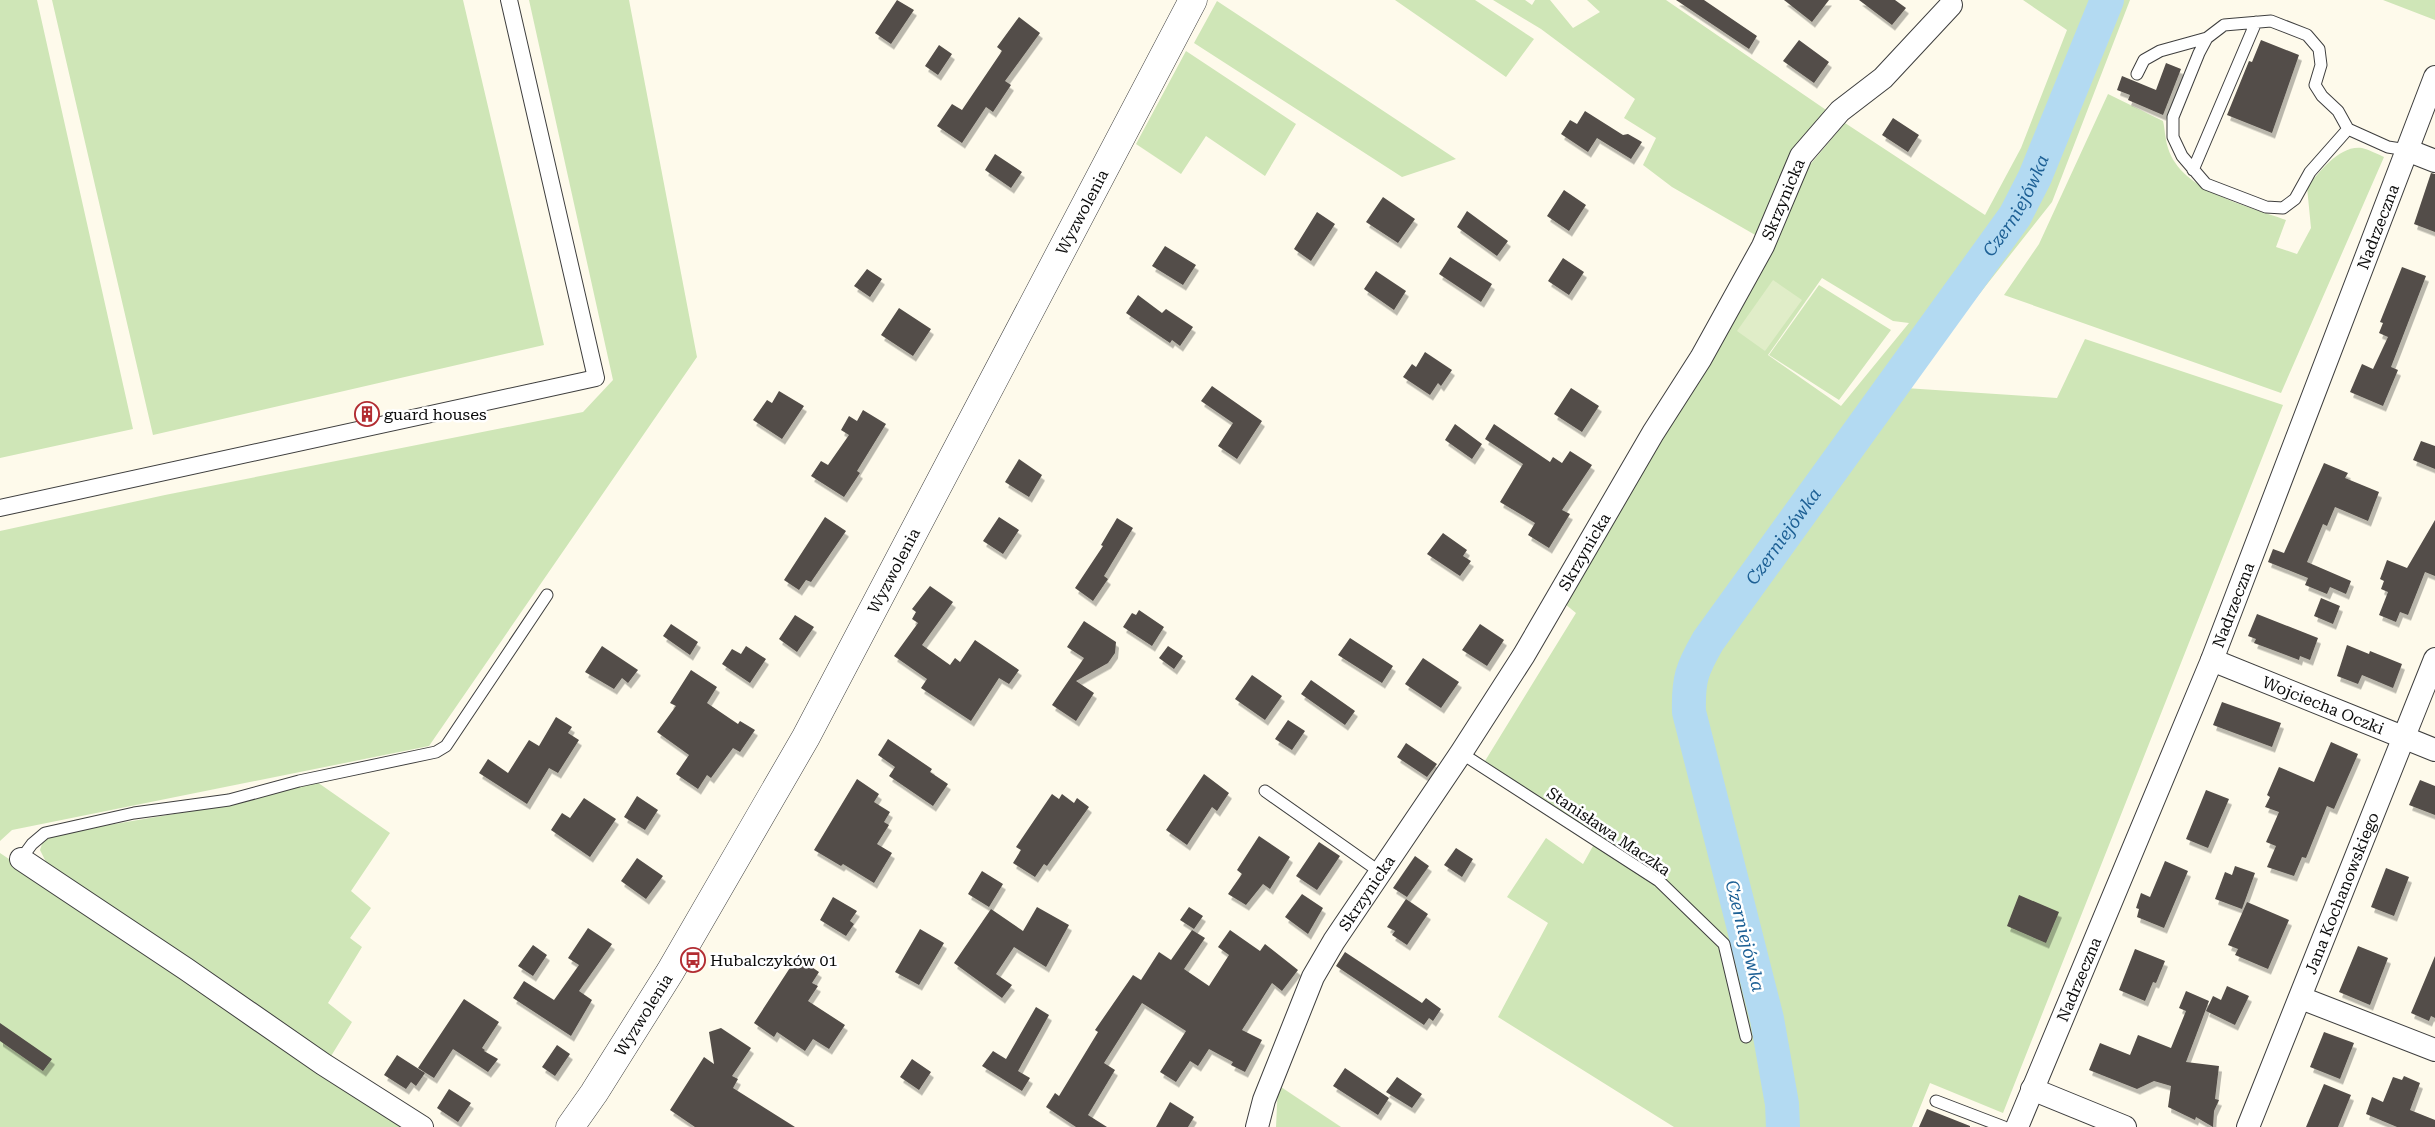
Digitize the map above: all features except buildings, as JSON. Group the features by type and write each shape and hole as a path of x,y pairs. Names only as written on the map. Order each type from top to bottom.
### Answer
{"street":[{"path":"0,508 596,378 510,0"},
{"name":"Wyzwolenia","path":"570,1127 594,1094 670,972 806,737 1192,0"},
{"name":"Skrzynicka","path":"1257,1127 1264,1100 1313,977 1334,941 1461,754 1524,655 1653,433 1701,358 1763,246 1801,156 1840,111 1883,78 1951,5"},
{"name":"Nadrzeczna","path":"2017,1127 2212,660 2435,77"},
{"path":"2407,150 2435,161"},
{"name":"Jana Kochanowskiego","path":"2248,1127 2435,659"},
{"name":"Wojciecha Oczki","path":"2212,660 2435,750"},
{"path":"21,859 186,969 323,1064 422,1127"},
{"path":"2301,998 2435,1050"},
{"path":"2032,1089 2125,1127"}],"lane":[{"path":"2348,129 2310,172 2295,199 2283,208 2266,207 2206,184 2193,170 2173,137 2173,117 2199,53 2208,38 2224,25 2271,21 2307,34 2320,49 2321,65 2315,85 2322,96 2338,111 2348,129 2388,147 2407,150"},
{"path":"2193,170 2256,22"},
{"path":"2137,74 2144,60 2160,51 2208,38"},
{"path":"21,859 32,844 45,834 134,813 228,800 299,781 436,752 446,746 547,595"},
{"name":"Stanisława Maczka","path":"1461,754 1659,881 1724,944 1746,1037"},
{"path":"1265,792 1380,872"},
{"path":"1936,1101 2004,1127"}],"green space":[{"path":"0,0 37,0 133,429 0,458"},
{"path":"52,0 463,0 544,345 153,435"},
{"path":"529,0 629,0 697,357 429,746 12,830 0,841 0,531 165,495 583,412 613,380"},
{"path":"1395,0 1475,0 1534,39 1506,77"},
{"path":"1493,0 1525,0 1532,5 1535,0 1550,0 1573,28 1600,12 1587,0 1666,0 1832,114 1757,236 1672,187 1643,165 1656,138 1624,118 1635,99 1541,29"},
{"path":"2023,0 2130,0 2052,202 1905,388 2057,398 2085,339 2283,405 2003,1113 1930,1083 1912,1127 1674,1127 1498,1017 1548,923 1507,897 1546,838 1583,864 1598,837 1485,761 1576,613 1565,604 1798,179 1845,123 1985,215 2021,148 2067,30","holes":["1822,278 1893,321 1909,323 1841,406 1768,355"]},
{"path":"2383,0 2435,0 2435,20"},
{"path":"1217,1 1456,159 1402,177 1194,43"},
{"path":"1186,51 1296,124 1265,176 1206,136 1181,174 1136,144"},
{"path":"2108,94 2163,121 2168,148 2175,163 2201,186 2235,202 2286,220 2276,247 2297,254 2311,228 2307,187 2318,174 2338,155 2354,148 2362,148 2384,157 2281,393 2004,295 2039,244"},
{"path":"1773,280 1802,300 1765,351 1737,331"},
{"path":"1819,285 1891,330 1839,400 1769,355"},
{"path":"317,782 390,833 351,891 371,908 350,938 362,947 328,1003 352,1022 328,1061 53,876 40,850 43,841 61,833 245,802"},
{"path":"0,853 410,1127 0,1127"},
{"path":"1278,1085 1341,1127 1276,1127"}],"waterway":[{"name":"Czerniejówka","path":"1783,1127 1782,1104 1767,1019 1689,712 1689,691 1692,675 1708,641 2015,216 2035,177 2107,0"}],"place":[{"name":"guard houses","path":"367,414"},
{"name":"Hubalczyków 01","path":"693,960"}]}
